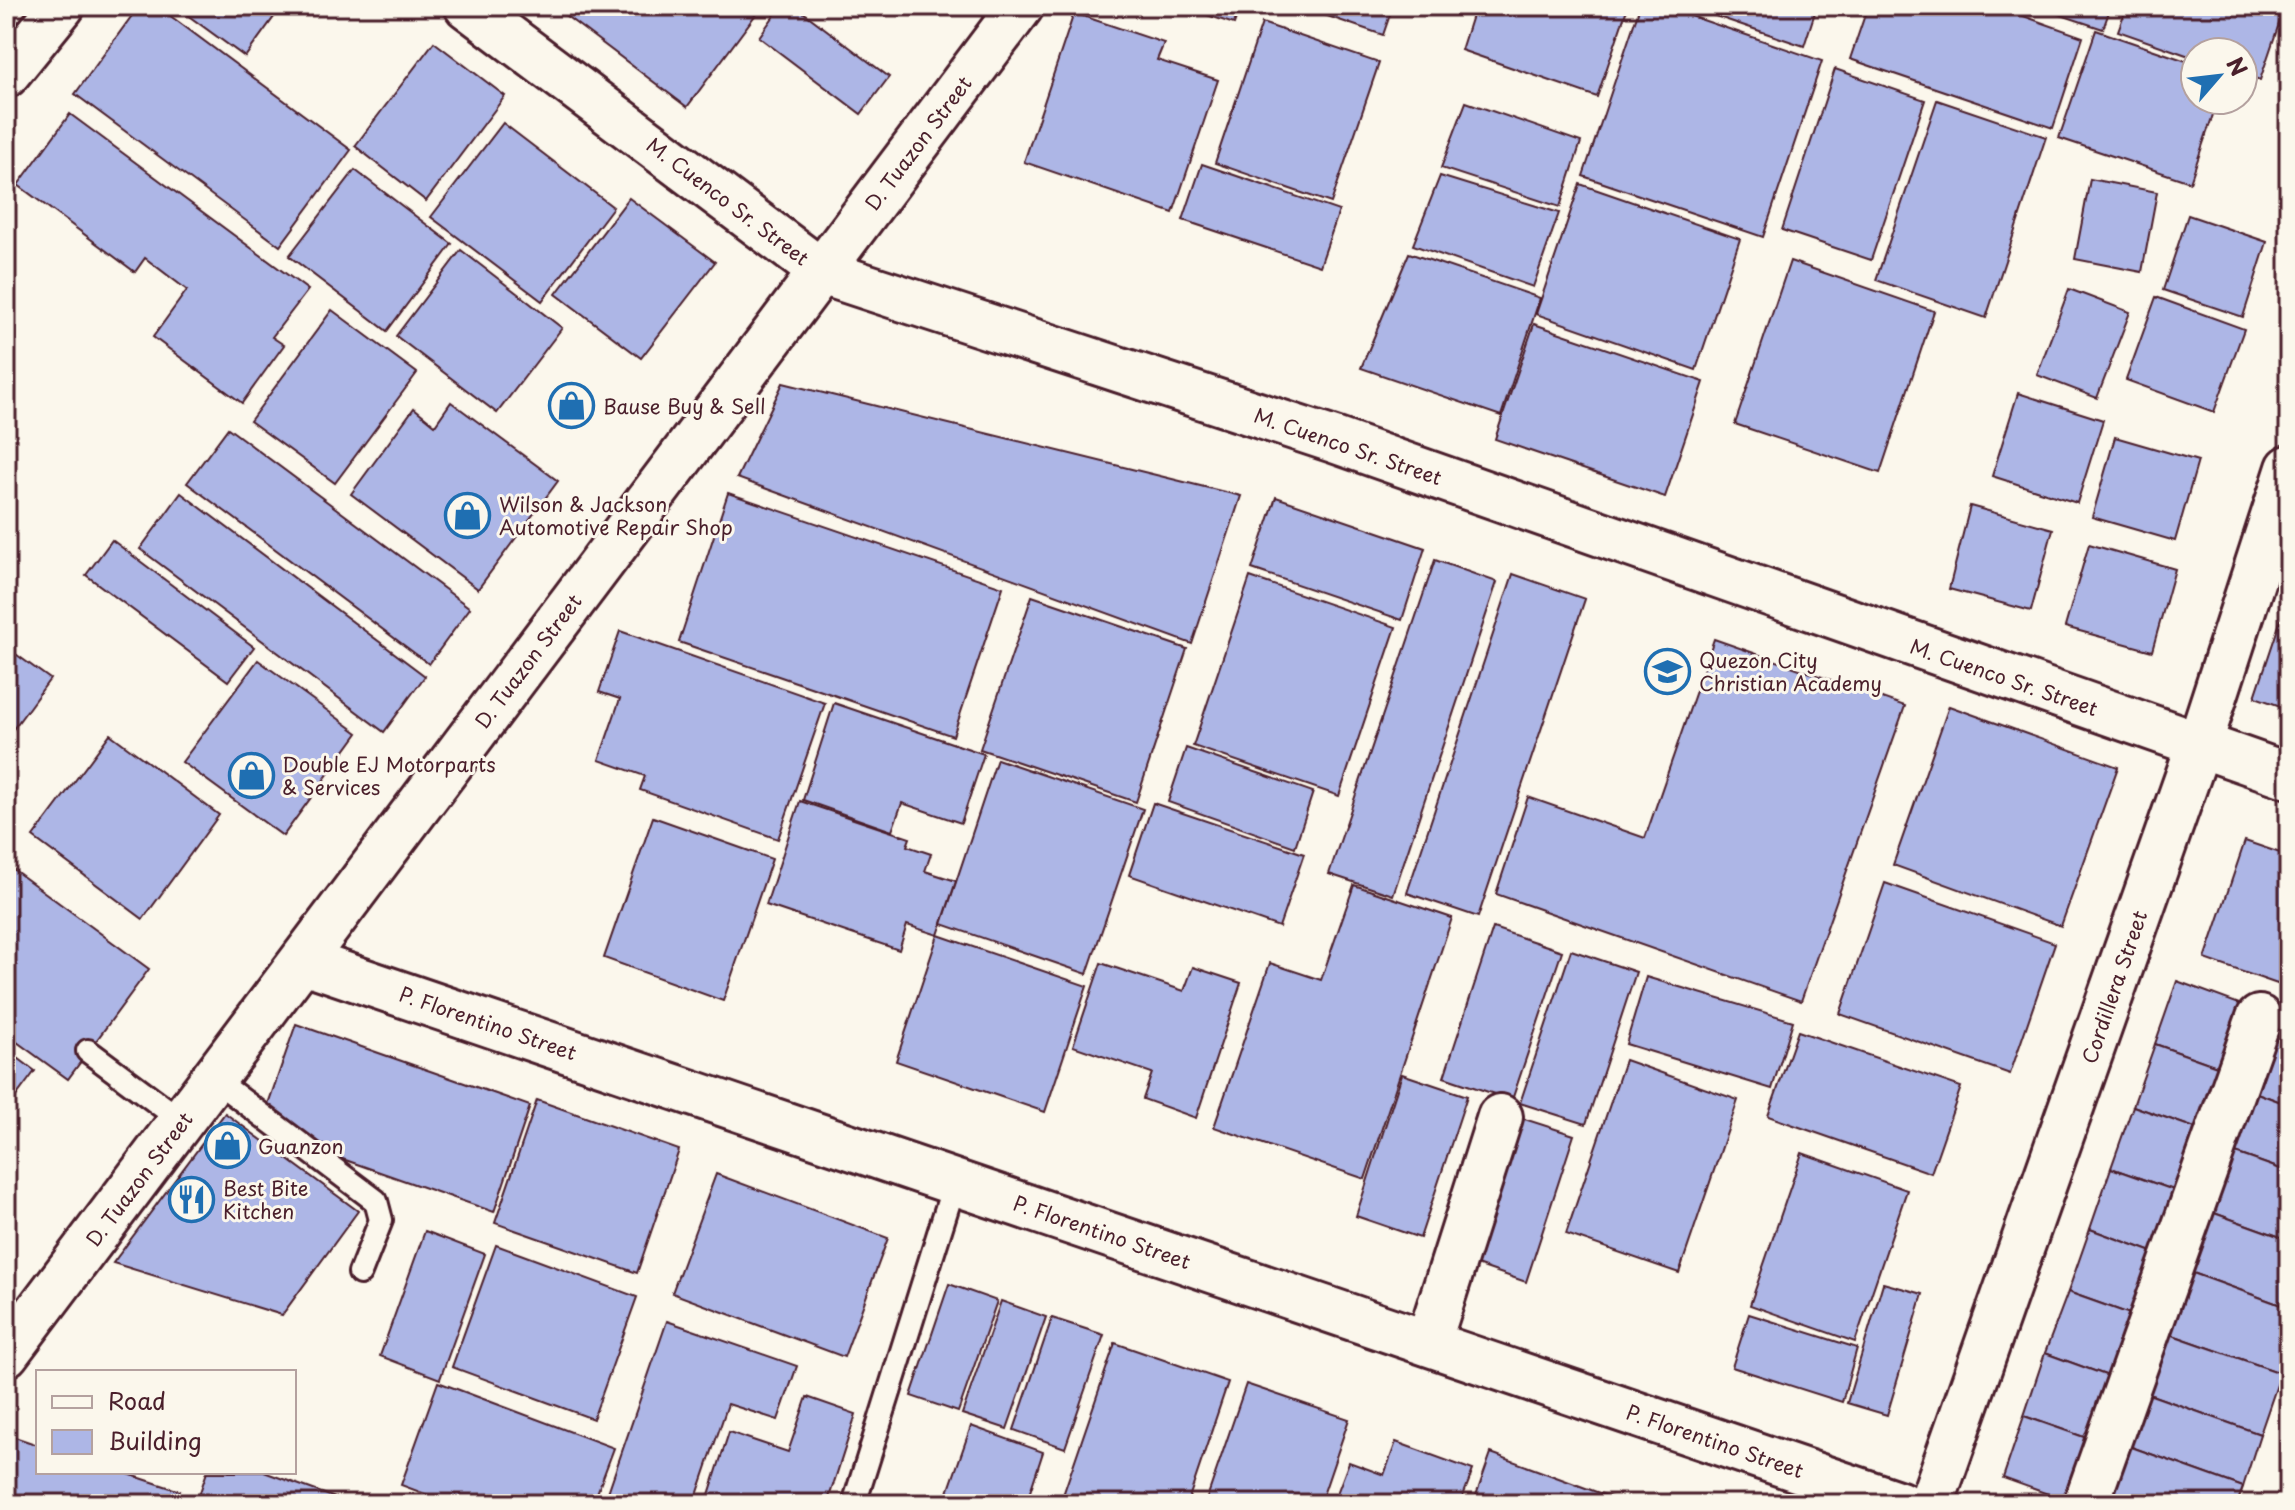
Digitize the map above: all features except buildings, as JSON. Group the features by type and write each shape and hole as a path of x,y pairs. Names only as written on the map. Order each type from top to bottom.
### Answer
{"street":[{"path":"6,75 62,6"},
{"name":"M. Cuenco Sr. Street","path":"467,6 822,272 1334,440 2289,776"},
{"name":"D. Tuazon Street","path":"6,1354 1021,6"},
{"name":"Cordillera Street","path":"1931,1504 2199,745 2289,468"},
{"name":"P. Florentino Street","path":"304,961 1900,1504"},
{"path":"2086,1504 2259,1018"},
{"path":"1428,1343 1500,1117"}],"lane":[{"path":"88,1051 182,1121"},
{"path":"214,1079 376,1201 381,1220 360,1273"},
{"path":"854,1504 955,1182"}],"place":[{"name":"Bause Buy & Sell","path":"572,406"},
{"name":"Wilson & Jackson Automotive Repair Shop","path":"468,515"},
{"name":"Quezon City Christian Academy","path":"1668,672"},
{"name":"Double EJ Motorparts & Services","path":"251,775"},
{"name":"Guanzon","path":"227,1146"},
{"name":"Best Bite Kitchen","path":"192,1199"}]}
